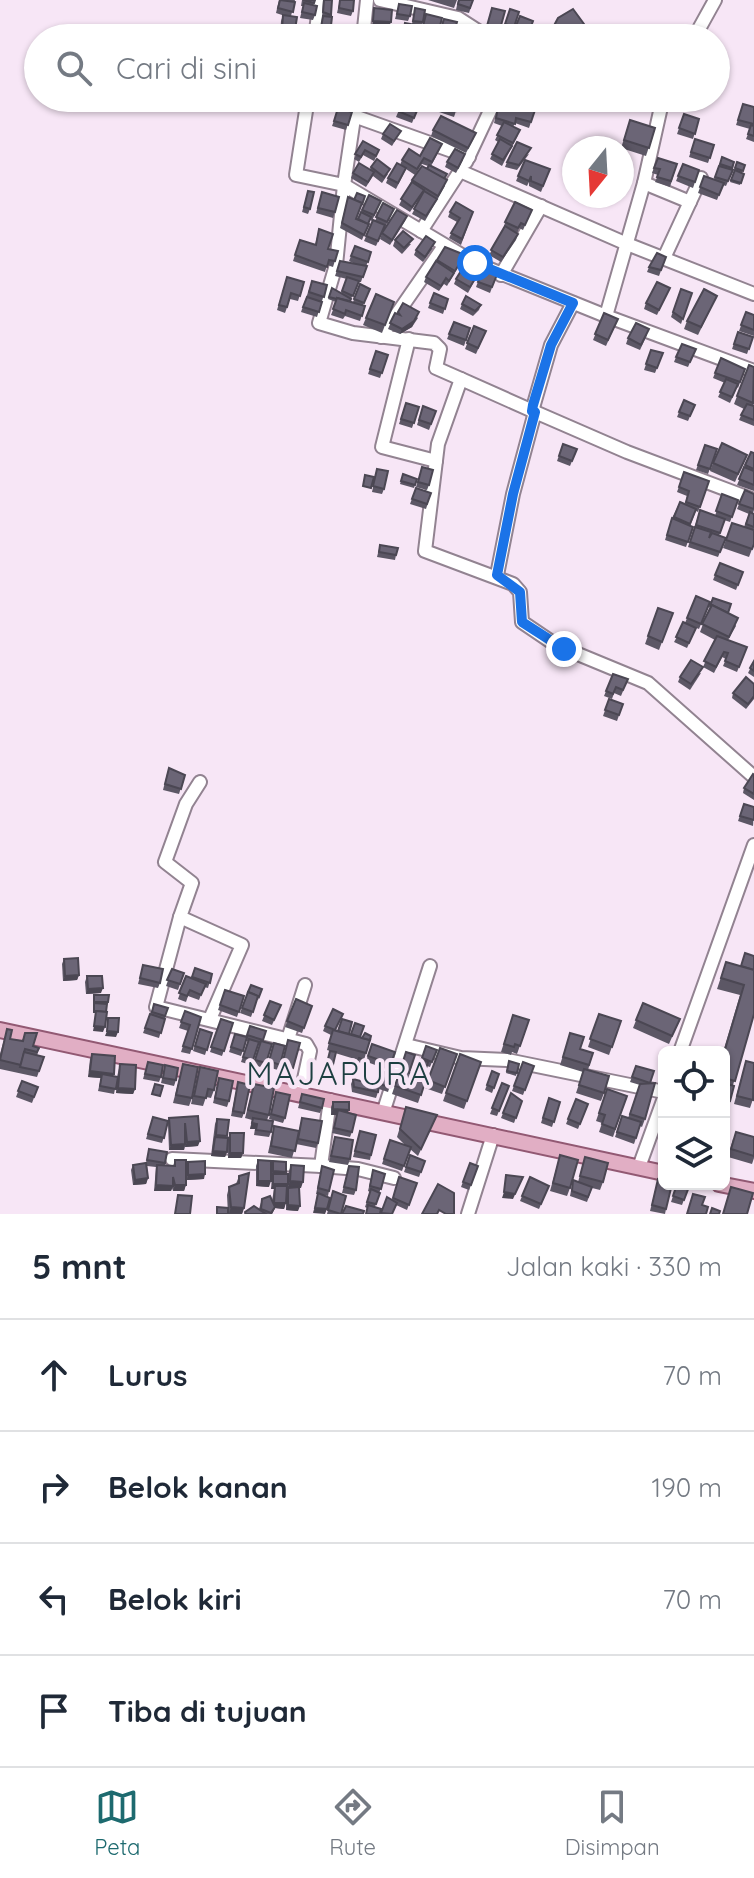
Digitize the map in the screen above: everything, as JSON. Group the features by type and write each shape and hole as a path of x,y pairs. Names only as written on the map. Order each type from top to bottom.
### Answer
{"main road":[{"path":"0,1030 384,1110 658,1172"},
{"path":"730,1186 754,1191"}],"street":[{"path":"317,24 320,0"},
{"path":"364,24 367,0"},
{"path":"380,0 458,18 467,24"},
{"path":"702,24 715,0"},
{"path":"306,112 296,175 344,185 444,246 501,275 606,316 753,367"},
{"path":"355,112 336,265 319,323 325,327 381,337 437,344 436,368 627,452 754,500"},
{"path":"421,231 469,157 490,112"},
{"path":"606,316 644,183 660,112"},
{"path":"354,116 469,157"},
{"path":"460,171 627,244 754,294"},
{"path":"664,258 701,178"},
{"path":"644,183 690,202"},
{"path":"501,275 541,206"},
{"path":"381,337 444,246"},
{"path":"497,575 513,494 551,345 573,303"},
{"path":"409,339 382,447 436,461"},
{"path":"461,379 441,434 425,551 497,575 520,592 522,622 564,649 648,683 754,777"},
{"path":"200,782 186,804 165,859 167,865 192,883 156,1007 306,1044 310,1051 301,1093"},
{"path":"682,1046 754,845"},
{"path":"180,917 242,945 210,1019"},
{"path":"384,1110 430,966"},
{"path":"288,1039 305,985"},
{"path":"406,1045 461,1058 507,1060 658,1091"},
{"path":"321,1166 330,1100"},
{"path":"639,1167 658,1115"},
{"path":"468,1214 493,1135"},
{"path":"172,1159 358,1169 394,1178"}],"building":[{"path":"280,0 295,2 293,12 278,8"},
{"path":"324,0 332,0 331,15 323,12"},
{"path":"340,0 354,0 353,11 339,8"},
{"path":"459,0 473,0 470,8 458,4"},
{"path":"304,3 317,6 315,15 302,12"},
{"path":"399,4 412,6 410,16 397,14"},
{"path":"374,8 392,10 391,22 373,21"},
{"path":"415,8 425,10 423,22 413,21"},
{"path":"492,8 505,11 501,24 488,24"},
{"path":"510,9 519,12 515,24 505,24"},
{"path":"573,9 584,24 555,24 558,18"},
{"path":"426,14 442,18 440,24 424,24"},
{"path":"283,15 297,17 296,24 282,24"},
{"path":"323,16 332,17 331,24 322,24"},
{"path":"520,16 533,21 532,24 517,24"},
{"path":"444,19 457,22 456,24 442,24"},
{"path":"743,104 754,107 754,124 738,120"},
{"path":"337,112 352,112 348,125 334,121"},
{"path":"400,112 416,112 414,118"},
{"path":"497,112 534,112 531,122 516,118 515,124 496,118"},
{"path":"684,114 699,119 695,134 679,128"},
{"path":"441,116 476,133 468,148 433,130"},
{"path":"630,120 655,128 649,148 634,143 634,136 625,136"},
{"path":"504,122 520,130 513,143 497,135"},
{"path":"390,124 401,131 394,141 383,134"},
{"path":"751,125 754,126 754,136 748,134"},
{"path":"430,138 442,144 432,162 424,158 417,169 402,160 409,149 420,156"},
{"path":"500,139 512,146 503,160 492,154"},
{"path":"695,139 714,145 710,158 691,152"},
{"path":"363,141 379,150 376,156 365,150 361,157 355,154"},
{"path":"517,142 531,148 519,165 507,162"},
{"path":"455,149 465,154 458,168 447,162"},
{"path":"722,157 734,162 732,168 720,164"},
{"path":"658,158 677,164 671,181 657,177 660,169 654,168"},
{"path":"377,159 390,169 384,177 371,167"},
{"path":"525,160 550,169 543,186 531,181 531,176 529,181 518,176"},
{"path":"737,162 745,165 743,171 735,168"},
{"path":"359,163 374,172 368,182 353,173"},
{"path":"397,163 406,168 398,183 388,178"},
{"path":"683,164 699,170 695,182 678,176"},
{"path":"429,165 447,174 444,179 427,169"},
{"path":"422,166 447,180 438,196 412,180"},
{"path":"719,166 733,170 728,181 715,177"},
{"path":"735,170 744,174 741,183 731,180"},
{"path":"704,176 724,183 719,195 700,187"},
{"path":"412,182 424,190 412,207 401,199"},
{"path":"308,191 314,192 310,209 304,207"},
{"path":"424,191 437,199 426,216 414,209"},
{"path":"322,192 339,197 335,212 318,208"},
{"path":"357,193 365,196 362,205 354,200"},
{"path":"369,195 381,201 374,215 362,210"},
{"path":"348,197 362,203 356,219 369,224 364,235 342,223"},
{"path":"456,202 473,212 462,239 451,233 460,218 450,212"},
{"path":"515,202 532,210 525,225 521,223 518,228 505,222"},
{"path":"383,203 394,209 387,222 376,217"},
{"path":"397,210 407,216 392,240 382,233"},
{"path":"361,212 371,217 368,224 358,219"},
{"path":"373,220 385,225 378,241 366,236"},
{"path":"505,226 518,234 503,257 491,250"},
{"path":"319,229 333,234 328,249 338,251 335,261 329,260 327,267 295,255 300,240 316,245"},
{"path":"403,231 413,239 404,248 395,240"},
{"path":"426,236 435,242 425,257 416,250"},
{"path":"355,246 371,252 368,262 351,256"},
{"path":"445,247 465,255 455,271 437,260"},
{"path":"657,253 666,257 661,270 649,267"},
{"path":"340,261 367,266 363,277 337,271"},
{"path":"436,261 454,273 441,286 426,277"},
{"path":"464,266 478,274 470,287 456,279"},
{"path":"484,266 498,272 492,287 478,282"},
{"path":"287,277 304,282 300,296 291,293 287,307 279,305"},
{"path":"347,277 359,281 353,296 342,291"},
{"path":"312,281 327,285 324,297 309,292"},
{"path":"657,282 670,288 659,310 646,303"},
{"path":"360,284 370,289 364,303 354,299"},
{"path":"332,288 351,299 350,301 329,297"},
{"path":"681,289 692,293 683,319 673,312"},
{"path":"704,289 717,296 701,327 687,321"},
{"path":"434,293 448,299 445,309 430,303"},
{"path":"376,294 394,302 385,325 366,318"},
{"path":"466,296 481,305 475,311 462,304"},
{"path":"307,297 322,302 319,312 303,307"},
{"path":"337,298 365,306 362,316 333,309"},
{"path":"403,303 419,312 414,321 402,329 390,323 395,313 400,315 398,312"},
{"path":"746,312 754,315 754,330 741,325"},
{"path":"604,313 618,319 608,340 595,334"},
{"path":"454,322 470,328 466,340 449,334"},
{"path":"636,323 649,329 641,345 628,338"},
{"path":"474,326 486,331 478,348 467,343"},
{"path":"738,332 753,337 749,349 734,344"},
{"path":"682,344 696,349 690,362 676,357"},
{"path":"651,350 663,353 657,368 646,364"},
{"path":"376,351 388,355 382,373 370,369"},
{"path":"721,358 745,369 740,382 715,373"},
{"path":"749,365 754,367 753,403 737,396"},
{"path":"726,379 738,384 732,397 720,392"},
{"path":"684,400 695,405 690,416 679,412"},
{"path":"406,403 419,407 414,423 401,419"},
{"path":"747,404 754,406 754,420 741,415"},
{"path":"423,406 436,411 431,424 419,420"},
{"path":"722,443 747,455 738,474 713,463"},
{"path":"563,444 577,449 572,461 559,456"},
{"path":"705,445 717,449 710,469 698,465"},
{"path":"751,452 754,453 754,469 745,465"},
{"path":"422,467 433,470 429,485 418,482"},
{"path":"744,467 754,471 754,485 739,479"},
{"path":"377,469 388,471 384,489 373,486"},
{"path":"684,472 709,481 700,507 686,502 689,491 679,487"},
{"path":"403,474 417,479 415,485 401,481"},
{"path":"365,475 374,477 371,488 363,486"},
{"path":"416,488 431,493 427,504 412,499"},
{"path":"745,490 754,494 754,509 739,504"},
{"path":"722,494 738,500 732,517 716,511"},
{"path":"680,502 696,509 690,524 674,517"},
{"path":"700,510 725,519 720,533 696,525"},
{"path":"750,512 754,514 754,527 746,524"},
{"path":"672,518 693,527 688,542 667,535"},
{"path":"732,523 754,530 752,549 726,540"},
{"path":"695,527 711,532 709,538 712,533 726,538 720,552 690,542"},
{"path":"380,545 398,548 396,555 379,552"},
{"path":"720,563 743,572 738,585 715,575"},
{"path":"696,596 710,602 701,624 687,618"},
{"path":"713,598 731,604 728,613 710,606"},
{"path":"712,605 738,618 729,637 702,624"},
{"path":"658,608 673,613 662,642 648,636"},
{"path":"683,622 696,628 689,643 676,637"},
{"path":"717,636 747,647 739,667 725,661 728,653 724,652 716,667 704,661"},
{"path":"691,660 703,667 691,684 680,677"},
{"path":"613,674 628,679 623,690 616,687 613,694 606,691"},
{"path":"746,677 754,684 754,696 748,704 733,693"},
{"path":"609,699 623,704 619,715 605,710"},
{"path":"169,768 185,775 181,789 165,784"},
{"path":"754,775 754,794 744,788"},
{"path":"744,804 754,807 754,820 740,816"},
{"path":"745,953 754,956 754,970 741,966"},
{"path":"78,958 79,975 65,976 64,959"},
{"path":"726,962 754,970 754,1014 735,1081 730,1080 730,1046 726,1046 744,985 721,978"},
{"path":"143,965 163,969 160,983 140,978"},
{"path":"195,968 212,974 210,983 192,977"},
{"path":"172,969 184,973 180,984 167,980"},
{"path":"87,976 102,976 103,988 88,989"},
{"path":"186,976 206,984 201,995 190,990 187,996 179,993"},
{"path":"251,985 262,989 259,997 248,992"},
{"path":"225,990 244,996 239,1012 220,1005"},
{"path":"248,992 258,996 253,1012 242,1008"},
{"path":"94,995 109,995 108,1002 94,1002"},
{"path":"296,999 312,1006 304,1028 287,1021"},
{"path":"270,1001 281,1005 274,1020 264,1015"},
{"path":"94,1003 107,1004 106,1012 94,1012"},
{"path":"643,1003 680,1019 672,1036 636,1020"},
{"path":"154,1004 168,1008 165,1016 152,1012"},
{"path":"333,1009 343,1014 335,1030 325,1026"},
{"path":"96,1011 107,1012 105,1027 94,1026"},
{"path":"185,1011 201,1017 192,1049 183,1046 190,1025 181,1022"},
{"path":"150,1014 165,1019 161,1033 145,1028"},
{"path":"599,1014 621,1021 612,1047 590,1039"},
{"path":"513,1015 529,1020 520,1046 515,1044 514,1047 504,1044"},
{"path":"108,1018 119,1018 118,1032 107,1031"},
{"path":"221,1019 233,1023 224,1051 211,1047"},
{"path":"342,1019 352,1022 349,1034 338,1031"},
{"path":"355,1023 364,1026 360,1037 351,1034"},
{"path":"250,1026 266,1031 263,1040 247,1035"},
{"path":"7,1029 12,1030 10,1039 23,1041 25,1033 37,1033 33,1046 39,1048 37,1052 25,1049 21,1065 0,1060"},
{"path":"200,1029 212,1033 207,1050 195,1046"},
{"path":"333,1030 370,1040 366,1053 329,1043"},
{"path":"570,1033 584,1037 580,1049 593,1053 589,1065 563,1057"},
{"path":"235,1034 247,1037 243,1051 231,1047"},
{"path":"249,1039 259,1042 253,1060 243,1057"},
{"path":"288,1040 300,1043 293,1068 282,1065"},
{"path":"261,1041 272,1044 266,1063 255,1060"},
{"path":"274,1043 285,1046 280,1065 269,1061"},
{"path":"372,1044 395,1052 391,1064 368,1056"},
{"path":"426,1046 437,1050 432,1062 422,1058"},
{"path":"440,1048 457,1054 445,1087 428,1080"},
{"path":"330,1051 336,1052 331,1073 325,1071"},
{"path":"24,1052 44,1057 39,1071 20,1067"},
{"path":"406,1052 415,1055 409,1073 426,1079 421,1095 395,1086"},
{"path":"92,1054 115,1056 114,1074 90,1071"},
{"path":"460,1054 481,1062 467,1101 446,1093"},
{"path":"359,1058 367,1061 364,1072 355,1070"},
{"path":"420,1059 428,1062 423,1078 415,1075"},
{"path":"509,1061 519,1064 517,1073 507,1071"},
{"path":"746,1061 754,1063 753,1100 737,1096"},
{"path":"148,1062 163,1065 161,1077 145,1074"},
{"path":"523,1062 534,1066 525,1090 514,1086"},
{"path":"120,1064 136,1065 135,1089 118,1088"},
{"path":"183,1064 198,1067 192,1098 176,1095"},
{"path":"165,1065 178,1068 176,1080 163,1078"},
{"path":"636,1066 654,1071 650,1083 632,1077"},
{"path":"200,1067 218,1071 214,1090 208,1089 206,1098 194,1096"},
{"path":"584,1069 609,1076 604,1093 579,1085"},
{"path":"492,1071 499,1074 494,1088 487,1085"},
{"path":"384,1072 393,1076 389,1087 380,1084"},
{"path":"102,1074 118,1077 116,1089 100,1086"},
{"path":"219,1078 233,1081 229,1101 215,1098"},
{"path":"353,1079 379,1086 378,1092 354,1087"},
{"path":"22,1081 38,1087 34,1097 18,1091"},
{"path":"238,1082 250,1085 244,1113 233,1111"},
{"path":"502,1083 509,1086 499,1111 492,1108"},
{"path":"655,1083 645,1119 630,1114 640,1084"},
{"path":"155,1084 163,1086 160,1096 152,1094"},
{"path":"254,1084 274,1088 269,1115 248,1110"},
{"path":"607,1089 627,1096 615,1129 602,1124 605,1115 599,1113"},
{"path":"276,1092 290,1095 285,1118 271,1114"},
{"path":"511,1093 522,1101 516,1118 503,1113"},
{"path":"302,1094 324,1099 322,1108 300,1102"},
{"path":"549,1098 560,1102 554,1122 543,1118"},
{"path":"576,1099 588,1104 580,1124 568,1119"},
{"path":"333,1102 349,1102 349,1110 333,1109"},
{"path":"406,1107 437,1115 421,1149 400,1129"},
{"path":"338,1110 356,1115 352,1132 334,1128"},
{"path":"198,1116 200,1141 187,1142 185,1123 185,1144 171,1145 169,1118"},
{"path":"622,1116 641,1122 636,1138 617,1132"},
{"path":"153,1117 168,1121 164,1138 148,1134"},
{"path":"253,1118 273,1121 271,1132 256,1130 257,1124 252,1123"},
{"path":"302,1118 322,1121 318,1143 298,1139"},
{"path":"217,1119 229,1120 227,1136 216,1135"},
{"path":"274,1126 299,1131 295,1151 271,1146"},
{"path":"360,1131 376,1135 371,1155 355,1151"},
{"path":"736,1132 754,1137 754,1156 731,1149"},
{"path":"230,1133 244,1133 243,1153 230,1153"},
{"path":"215,1137 228,1138 227,1152 213,1151"},
{"path":"335,1137 353,1140 350,1159 331,1156"},
{"path":"390,1140 411,1147 404,1166 384,1159"},
{"path":"149,1149 167,1152 165,1163 147,1160"},
{"path":"410,1155 425,1161 421,1172 406,1167"},
{"path":"560,1155 578,1160 570,1188 553,1183"},
{"path":"585,1157 608,1163 603,1182 580,1176"},
{"path":"175,1160 186,1160 186,1185 175,1185 173,1177 173,1186 156,1185 157,1165 175,1166"},
{"path":"258,1160 271,1161 271,1181 258,1181"},
{"path":"205,1161 205,1174 188,1175 188,1162"},
{"path":"273,1161 286,1162 286,1172 273,1171"},
{"path":"146,1163 148,1178 135,1180 133,1165"},
{"path":"470,1163 478,1166 471,1185 463,1182"},
{"path":"291,1165 304,1166 303,1182 290,1181"},
{"path":"322,1166 334,1170 329,1191 318,1188"},
{"path":"349,1166 359,1167 356,1190 344,1187"},
{"path":"373,1170 385,1174 381,1189 370,1186"},
{"path":"249,1173 244,1208 231,1207 229,1187 239,1183 239,1176"},
{"path":"273,1174 288,1174 288,1184 273,1184"},
{"path":"506,1175 523,1177 515,1194 504,1192"},
{"path":"399,1177 417,1183 409,1205 393,1198"},
{"path":"530,1177 549,1186 541,1204 522,1196"},
{"path":"658,1179 658,1190 671,1190 666,1209 652,1205"},
{"path":"573,1180 592,1187 588,1197 572,1191"},
{"path":"438,1184 454,1193 454,1214 439,1210 437,1214 422,1214"},
{"path":"275,1186 287,1186 286,1203 274,1203"},
{"path":"299,1187 300,1206 288,1205 288,1188"},
{"path":"731,1187 753,1193 747,1214 723,1214"},
{"path":"371,1189 380,1193 376,1204 367,1202"},
{"path":"675,1190 688,1190 684,1200 673,1196"},
{"path":"333,1191 346,1196 341,1214 328,1210"},
{"path":"318,1193 330,1198 327,1209 315,1208"},
{"path":"693,1194 705,1197 702,1205 708,1207 706,1214 687,1214"},
{"path":"178,1195 192,1196 190,1214 175,1214"},
{"path":"270,1196 275,1207 271,1213 261,1209 262,1199"},
{"path":"387,1197 397,1203 392,1214 381,1213"},
{"path":"368,1205 381,1209 380,1214 366,1214"},
{"path":"254,1206 266,1214 246,1214"},
{"path":"346,1206 364,1211 363,1214 342,1214"},
{"path":"217,1207 228,1208 228,1214 217,1214"},
{"path":"712,1208 720,1211 719,1214 710,1214"}],"district":[{"name":"MAJAPURA","path":"339,1073"}],"route":[{"path":"475,263 573,303 551,345 533,405 532,411 535,412 513,494 497,575 520,592 522,622 564,649"}]}
